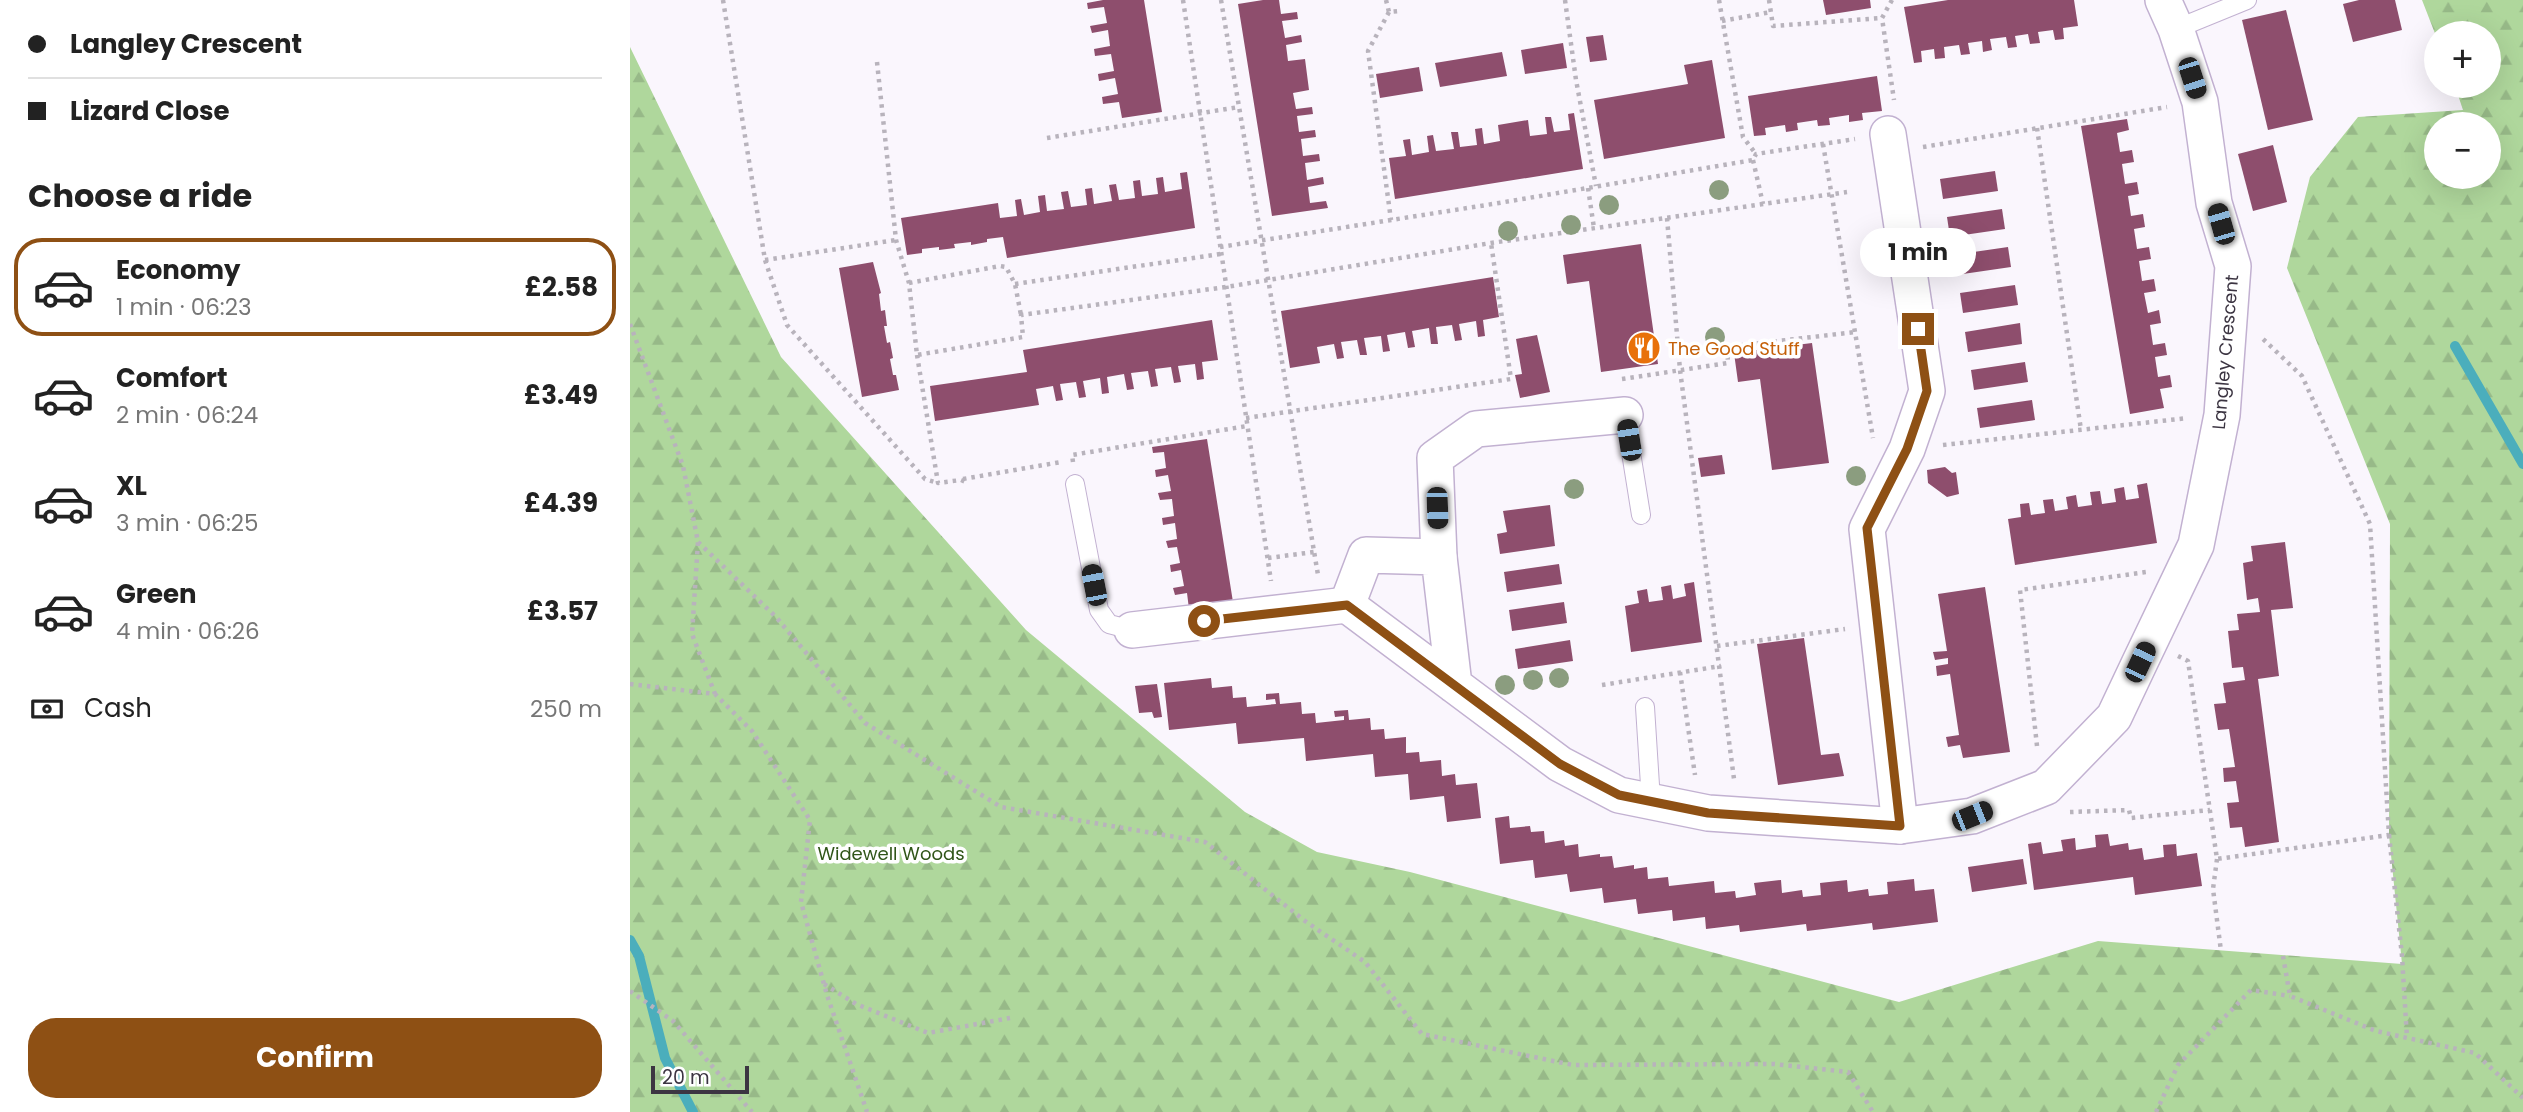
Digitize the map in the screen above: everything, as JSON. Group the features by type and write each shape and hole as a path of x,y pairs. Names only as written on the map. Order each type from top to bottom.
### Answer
{"street":[{"name":"Langley Crescent","path":"1335,606 1454,685 1560,764 1619,795 1708,813 1900,826 1972,816 2041,789 2114,717 2196,545 2222,415 2233,266 2214,203 2200,102 2169,15"},
{"path":"1890,143 1927,391 1890,448 1867,528 1900,826"},
{"path":"1454,685 1439,557 1435,458 1476,429 1625,415"},
{"path":"1132,630 1335,606 1366,555 1439,557"}],"lane":[{"path":"2169,15 2247,0"},
{"path":"1625,415 1641,515"},
{"path":"1075,484 1099,610 1109,624 1132,630"},
{"path":"1645,707 1651,801"}],"path":[{"path":"723,0 765,260 787,325 925,480 938,483 961,480 1073,460"},
{"path":"1182,0 1276,613"},
{"path":"1221,0 1314,551 1335,606"},
{"path":"1386,0 1389,12 1368,51 1391,220"},
{"path":"1565,0 1596,187"},
{"path":"1718,0 1743,137 1755,157 1763,204"},
{"path":"1769,0 1773,26 1882,18"},
{"path":"1890,143 1898,132 1882,18 1892,0"},
{"path":"1389,12 1399,11"},
{"path":"1722,20 1771,12"},
{"path":"877,62 897,240 909,283 916,355 938,483"},
{"path":"1220,247 1596,187 1823,144 1890,143 2037,128 2200,102"},
{"path":"1046,138 1239,107"},
{"path":"2037,128 2081,430"},
{"path":"1823,144 1855,332 1890,448 2222,415"},
{"path":"1588,188 1594,228"},
{"path":"1021,315 1226,287 1492,243 1847,192"},
{"path":"1667,218 1680,370 1736,779 1723,781"},
{"path":"765,260 897,240"},
{"path":"1246,418 1511,379 1492,243"},
{"path":"1015,284 1221,254"},
{"path":"909,283 1000,265 1006,267 1015,284 1021,315 1023,337 916,355"},
{"path":"2228,306 2302,376 2370,524 2389,835 2402,956 2407,1038"},
{"path":"630,324 683,466 698,542 692,634 715,695 752,731 810,820 800,902 867,1112"},
{"path":"1625,415 1612,380 1728,363 1727,347 1855,332"},
{"path":"1075,484 1072,455 1247,426"},
{"path":"961,480 968,483"},
{"path":"698,542 776,617 865,723 1001,807 1205,842 1305,921 1365,962 1422,1034 1573,1065 1774,1064 1848,1072 1873,1112"},
{"path":"1268,558 1314,551"},
{"path":"2041,789 2020,590 2186,566"},
{"path":"1717,646 1878,625"},
{"path":"2150,641 2188,661 2217,859 2213,889 2221,951"},
{"path":"1602,685 1721,666"},
{"path":"1680,672 1694,770"},
{"path":"630,684 715,695"},
{"path":"2079,812 2129,810 2131,818 2210,810"},
{"path":"2217,859 2389,835"},
{"path":"2283,956 2290,996"},
{"path":"824,984 856,1004 928,1033 1010,1018"},
{"path":"2156,1112 2178,1065 2251,990 2290,996 2376,1031 2476,1054 2523,1098"},
{"path":"631,992 673,1021 752,1112"}],"green space":[{"name":"Widewell Woods","path":"2422,0 2523,0 2523,1112 630,1112 630,47 781,357 1026,630 1245,812 1317,852 1410,872 1899,1002 2098,941 2402,964 2389,835 2390,524 2287,268 2310,177 2358,117 2424,113 2424,189 2501,189 2501,112 2433,112 2463,110 2459,98 2501,98 2501,21 2430,21"}],"building":[{"path":"1103,0 1144,0 1162,112 1122,118 1119,102 1103,104 1102,97 1118,94 1115,78 1099,81 1098,74 1114,71 1111,54 1095,56 1094,49 1110,46 1108,30 1092,33 1090,26 1107,23 1104,7 1088,9 1087,3"},
{"path":"1279,0 1281,14 1297,12 1298,19 1282,21 1285,38 1301,35 1302,42 1286,45 1288,61 1305,59 1309,90 1293,93 1296,109 1312,107 1313,114 1297,116 1299,132 1315,130 1316,137 1301,139 1303,156 1319,154 1320,161 1305,163 1307,180 1323,177 1324,184 1308,187 1310,203 1326,201 1328,208 1272,216 1238,4"},
{"path":"1823,0 1870,0 1871,8 1826,15"},
{"path":"1948,0 2074,0 2078,26 2063,28 2064,39 2055,40 2053,30 2038,32 2040,43 2030,44 2028,34 2015,36 2017,47 2008,48 2006,37 1990,39 1992,50 1983,52 1982,41 1968,43 1970,54 1961,55 1959,45 1944,47 1945,58 1935,59 1934,49 1921,51 1922,62 1914,63 1904,7"},
{"path":"2359,0 2395,0 2402,30 2353,42 2343,4"},
{"path":"2286,10 2313,120 2268,130 2242,20"},
{"path":"1603,35 1607,60 1590,62 1586,37"},
{"path":"1563,43 1567,68 1525,74 1521,50"},
{"path":"1502,52 1507,76 1440,87 1435,63"},
{"path":"1712,60 1725,138 1604,159 1594,100 1688,84 1684,65"},
{"path":"1419,67 1423,91 1380,98 1376,74"},
{"path":"1877,76 1882,111 1862,113 1863,120 1849,122 1849,115 1829,118 1830,125 1818,126 1817,120 1797,123 1798,130 1786,132 1785,125 1765,128 1766,135 1754,136 1748,96"},
{"path":"1574,113 1583,169 1395,199 1389,158 1406,156 1403,140 1410,139 1412,155 1429,152 1427,136 1433,135 1436,151 1454,149 1451,132 1458,132 1460,147 1477,145 1475,129 1482,128 1484,144 1500,141 1498,125 1528,120 1530,136 1547,134 1545,117 1551,117 1554,132 1570,130 1568,114"},
{"path":"2127,119 2129,130 2117,133 2120,152 2132,150 2134,162 2122,164 2125,184 2137,182 2139,194 2128,196 2131,216 2143,214 2145,227 2134,229 2137,249 2149,247 2151,259 2139,261 2142,281 2154,279 2156,291 2144,293 2148,313 2159,310 2161,323 2150,325 2153,345 2165,343 2167,355 2155,357 2158,377 2170,375 2172,387 2160,389 2164,408 2130,414 2081,126"},
{"path":"2273,145 2287,202 2253,211 2238,154"},
{"path":"1995,171 1998,191 1943,199 1940,179"},
{"path":"1187,172 1195,228 1007,258 1003,237 971,245 971,242 954,244 955,248 922,249 922,253 907,255 901,218 998,203 1000,218 1017,216 1015,200 1021,199 1024,215 1040,212 1038,196 1045,195 1047,211 1064,209 1061,192 1068,191 1071,207 1087,205 1085,189 1092,188 1094,204 1112,201 1109,185 1116,184 1119,200 1135,198 1133,181 1140,180 1142,196 1158,194 1156,178 1163,177 1165,192 1182,189 1180,173"},
{"path":"2002,209 2005,229 1950,237 1947,217"},
{"path":"1641,244 1658,364 1601,372 1589,281 1567,284 1563,255"},
{"path":"2008,247 2011,267 1956,275 1953,255"},
{"path":"873,262 881,293 881,311 885,310 887,326 884,326 893,358 890,359 893,375 896,375 899,390 862,397 839,268"},
{"path":"1493,277 1499,317 1483,320 1485,336 1478,337 1476,321 1459,324 1462,340 1455,341 1452,325 1436,327 1438,344 1431,344 1429,328 1412,331 1415,347 1408,348 1405,332 1387,335 1390,351 1383,352 1381,336 1364,338 1367,355 1360,355 1357,340 1341,342 1344,358 1337,359 1334,344 1317,347 1320,363 1290,368 1281,311"},
{"path":"2015,285 2018,305 1963,313 1960,293"},
{"path":"1212,320 1218,360 1202,362 1204,379 1197,380 1195,364 1178,366 1181,382 1174,383 1171,367 1155,369 1158,386 1151,387 1148,371 1131,373 1134,389 1127,390 1124,374 1107,377 1109,393 1102,394 1100,378 1083,381 1086,397 1079,398 1076,382 1060,384 1063,400 1056,401 1053,386 1036,389 1039,405 935,421 930,386 1027,372 1023,350"},
{"path":"2020,323 2022,344 1968,352 1965,332"},
{"path":"1537,335 1550,392 1520,398 1515,375 1522,374 1516,339"},
{"path":"1812,343 1829,463 1772,470 1760,379 1738,382 1734,353"},
{"path":"2025,362 2028,382 1974,390 1971,370"},
{"path":"2032,400 2035,420 1980,428 1977,408"},
{"path":"1207,439 1233,602 1189,609 1187,593 1175,595 1173,588 1184,586 1181,570 1171,572 1170,565 1180,563 1177,547 1168,548 1166,541 1177,539 1175,523 1163,525 1162,518 1174,516 1172,499 1160,500 1158,493 1171,491 1168,475 1156,477 1155,470 1166,468 1164,452 1153,453 1152,447"},
{"path":"1722,455 1725,474 1701,477 1698,458"},
{"path":"1945,467 1952,473 1956,472 1959,494 1947,497 1928,483 1927,470"},
{"path":"2147,483 2157,543 2015,565 2008,519 2021,517 2020,504 2029,503 2031,515 2045,513 2043,500 2053,499 2055,511 2068,509 2066,497 2076,495 2078,507 2092,505 2090,492 2100,491 2102,504 2116,502 2114,489 2124,487 2126,500 2139,498 2137,485"},
{"path":"1550,505 1555,546 1500,554 1497,534 1507,532 1503,511"},
{"path":"2285,542 2293,608 2271,610 2279,676 2258,679 2279,842 2245,847 2242,827 2230,828 2227,803 2239,802 2236,781 2224,782 2223,768 2235,767 2229,729 2218,730 2214,704 2226,703 2223,683 2245,680 2243,667 2232,668 2228,631 2239,630 2237,614 2260,612 2258,598 2247,600 2243,563 2253,561 2251,546"},
{"path":"1559,564 1562,584 1507,592 1504,572"},
{"path":"1694,582 1702,642 1631,652 1625,606 1639,603 1637,591 1647,589 1649,602 1663,600 1661,587 1671,585 1673,599 1686,596 1684,584"},
{"path":"1985,587 2010,752 1963,758 1960,745 1948,747 1946,737 1959,735 1950,674 1937,676 1936,666 1948,664 1948,658 1935,660 1933,652 1947,651 1938,594"},
{"path":"1564,602 1567,623 1512,631 1509,610"},
{"path":"1804,638 1821,755 1839,753 1844,776 1778,785 1757,644"},
{"path":"1570,640 1573,661 1518,669 1515,649"},
{"path":"1211,678 1212,688 1232,686 1233,698 1246,697 1247,707 1276,704 1275,699 1266,700 1266,694 1279,693 1280,704 1301,702 1302,714 1315,713 1316,723 1344,720 1344,716 1335,717 1334,711 1348,710 1349,720 1370,718 1371,730 1384,729 1385,739 1406,737 1406,753 1419,752 1420,762 1441,760 1442,776 1455,774 1456,785 1477,783 1481,818 1447,822 1444,796 1410,800 1408,774 1375,777 1373,754 1306,761 1304,738 1238,744 1236,723 1169,730 1164,683"},
{"path":"1157,684 1162,717 1154,718 1152,712 1139,713 1135,686"},
{"path":"1509,816 1510,828 1530,826 1531,832 1544,831 1545,843 1564,840 1565,846 1578,844 1579,857 1600,854 1600,857 1612,856 1614,868 1634,865 1634,869 1647,867 1648,879 1668,877 1669,886 1714,881 1715,893 1735,891 1736,898 1756,895 1754,883 1781,880 1782,893 1802,890 1803,897 1821,895 1820,883 1847,880 1848,892 1868,889 1869,896 1888,894 1887,882 1914,879 1915,891 1934,889 1938,922 1873,930 1872,923 1807,931 1806,924 1740,932 1739,925 1706,929 1705,917 1673,921 1672,910 1638,914 1636,899 1604,903 1602,888 1570,892 1567,874 1535,878 1533,860 1500,864 1495,818"},
{"path":"2108,834 2110,846 2128,843 2129,850 2142,848 2144,860 2164,857 2163,845 2176,844 2177,856 2197,853 2202,886 2135,895 2133,877 2034,890 2028,844 2041,842 2043,854 2063,851 2061,840 2075,838 2076,850 2096,847 2095,835"},
{"path":"2023,859 2027,884 1972,892 1968,867"}],"waterway":[{"path":"2455,346 2523,464"},
{"path":"630,940 639,956 665,1058 693,1112"}],"place":[{"name":"The Good Stuff","path":"1644,348"}],"route":[{"path":"1204,621 1347,605 1560,764 1619,795 1708,813 1900,826 1867,528 1907,449 1927,391 1918,329"}]}
